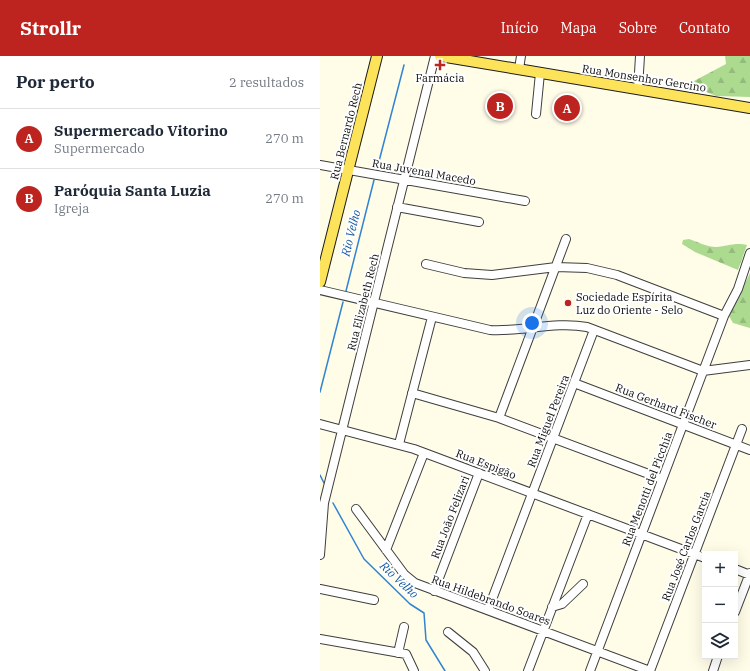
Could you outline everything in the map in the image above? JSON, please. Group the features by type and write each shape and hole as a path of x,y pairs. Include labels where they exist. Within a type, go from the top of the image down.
{"main road":[{"name":"Rua Bernardo Rech","path":"320,282 377,56"},
{"name":"Rua Monsenhor Gercino","path":"440,56 463,58 540,73 750,108"}],"street":[{"name":"Rua Elizabeth Rech","path":"320,555 321,524 324,503 434,56"},
{"path":"519,69 520,56"},
{"path":"638,89 640,56"},
{"path":"536,114 540,73"},
{"name":"Rua Juvenal Macedo","path":"320,165 525,201"},
{"path":"397,207 478,222"},
{"path":"499,418 566,239"},
{"name":"Rua Menotti del Picchia","path":"590,671 724,316 738,289 750,253"},
{"path":"426,264 464,273 484,275 504,274 556,267 581,267 608,272 724,316"},
{"path":"320,290 490,330 575,326 594,330 703,371 750,365"},
{"path":"399,444 432,317"},
{"name":"Rua Miguel Pereira","path":"488,610 594,330"},
{"name":"Rua Gerhard Fischer","path":"574,383 750,450"},
{"path":"412,393 499,418 662,479"},
{"name":"Rua Espigão","path":"320,424 399,444 702,557"},
{"name":"Rua José Carlos Garcia","path":"650,671 742,429"},
{"path":"386,550 424,453"},
{"name":"Rua João Felizari","path":"434,591 478,473"},
{"name":"Rua Hildebrando Soares","path":"356,509 404,574 416,583 650,671"},
{"path":"528,671 588,514"},
{"path":"738,570 750,574 738,604"},
{"path":"552,607 562,604 583,584"},
{"path":"320,589 374,600"},
{"path":"404,626 402,654 414,671"},
{"path":"448,632 473,652 485,671"},
{"path":"320,639 402,654"},
{"path":"713,671 717,659"}],"green space":[{"path":"725,56 750,56 750,97 716,96 697,88 694,81 726,64"},
{"path":"689,239 713,247 735,244 747,245 738,270 695,252 682,244 683,240"},
{"path":"750,273 750,328 733,323 729,316"}],"waterway":[{"name":"Rio Velho","path":"377,169 404,65"},
{"name":"Rio Velho","path":"346,291 374,180"},
{"name":"Rio Velho","path":"320,392 343,302"},
{"name":"Rio Velho","path":"320,475 324,483"},
{"name":"Rio Velho","path":"333,503 364,559 410,604 424,613 426,640 445,671"}],"place":[{"name":"Farmácia","path":"440,65"},
{"name":"Paróquia Santa Luzia","path":"500,106"},
{"name":"Supermercado Vitorino","path":"567,108"},
{"name":"Sociedade Espírita Luz do Oriente - Selo","path":"568,303"}]}
